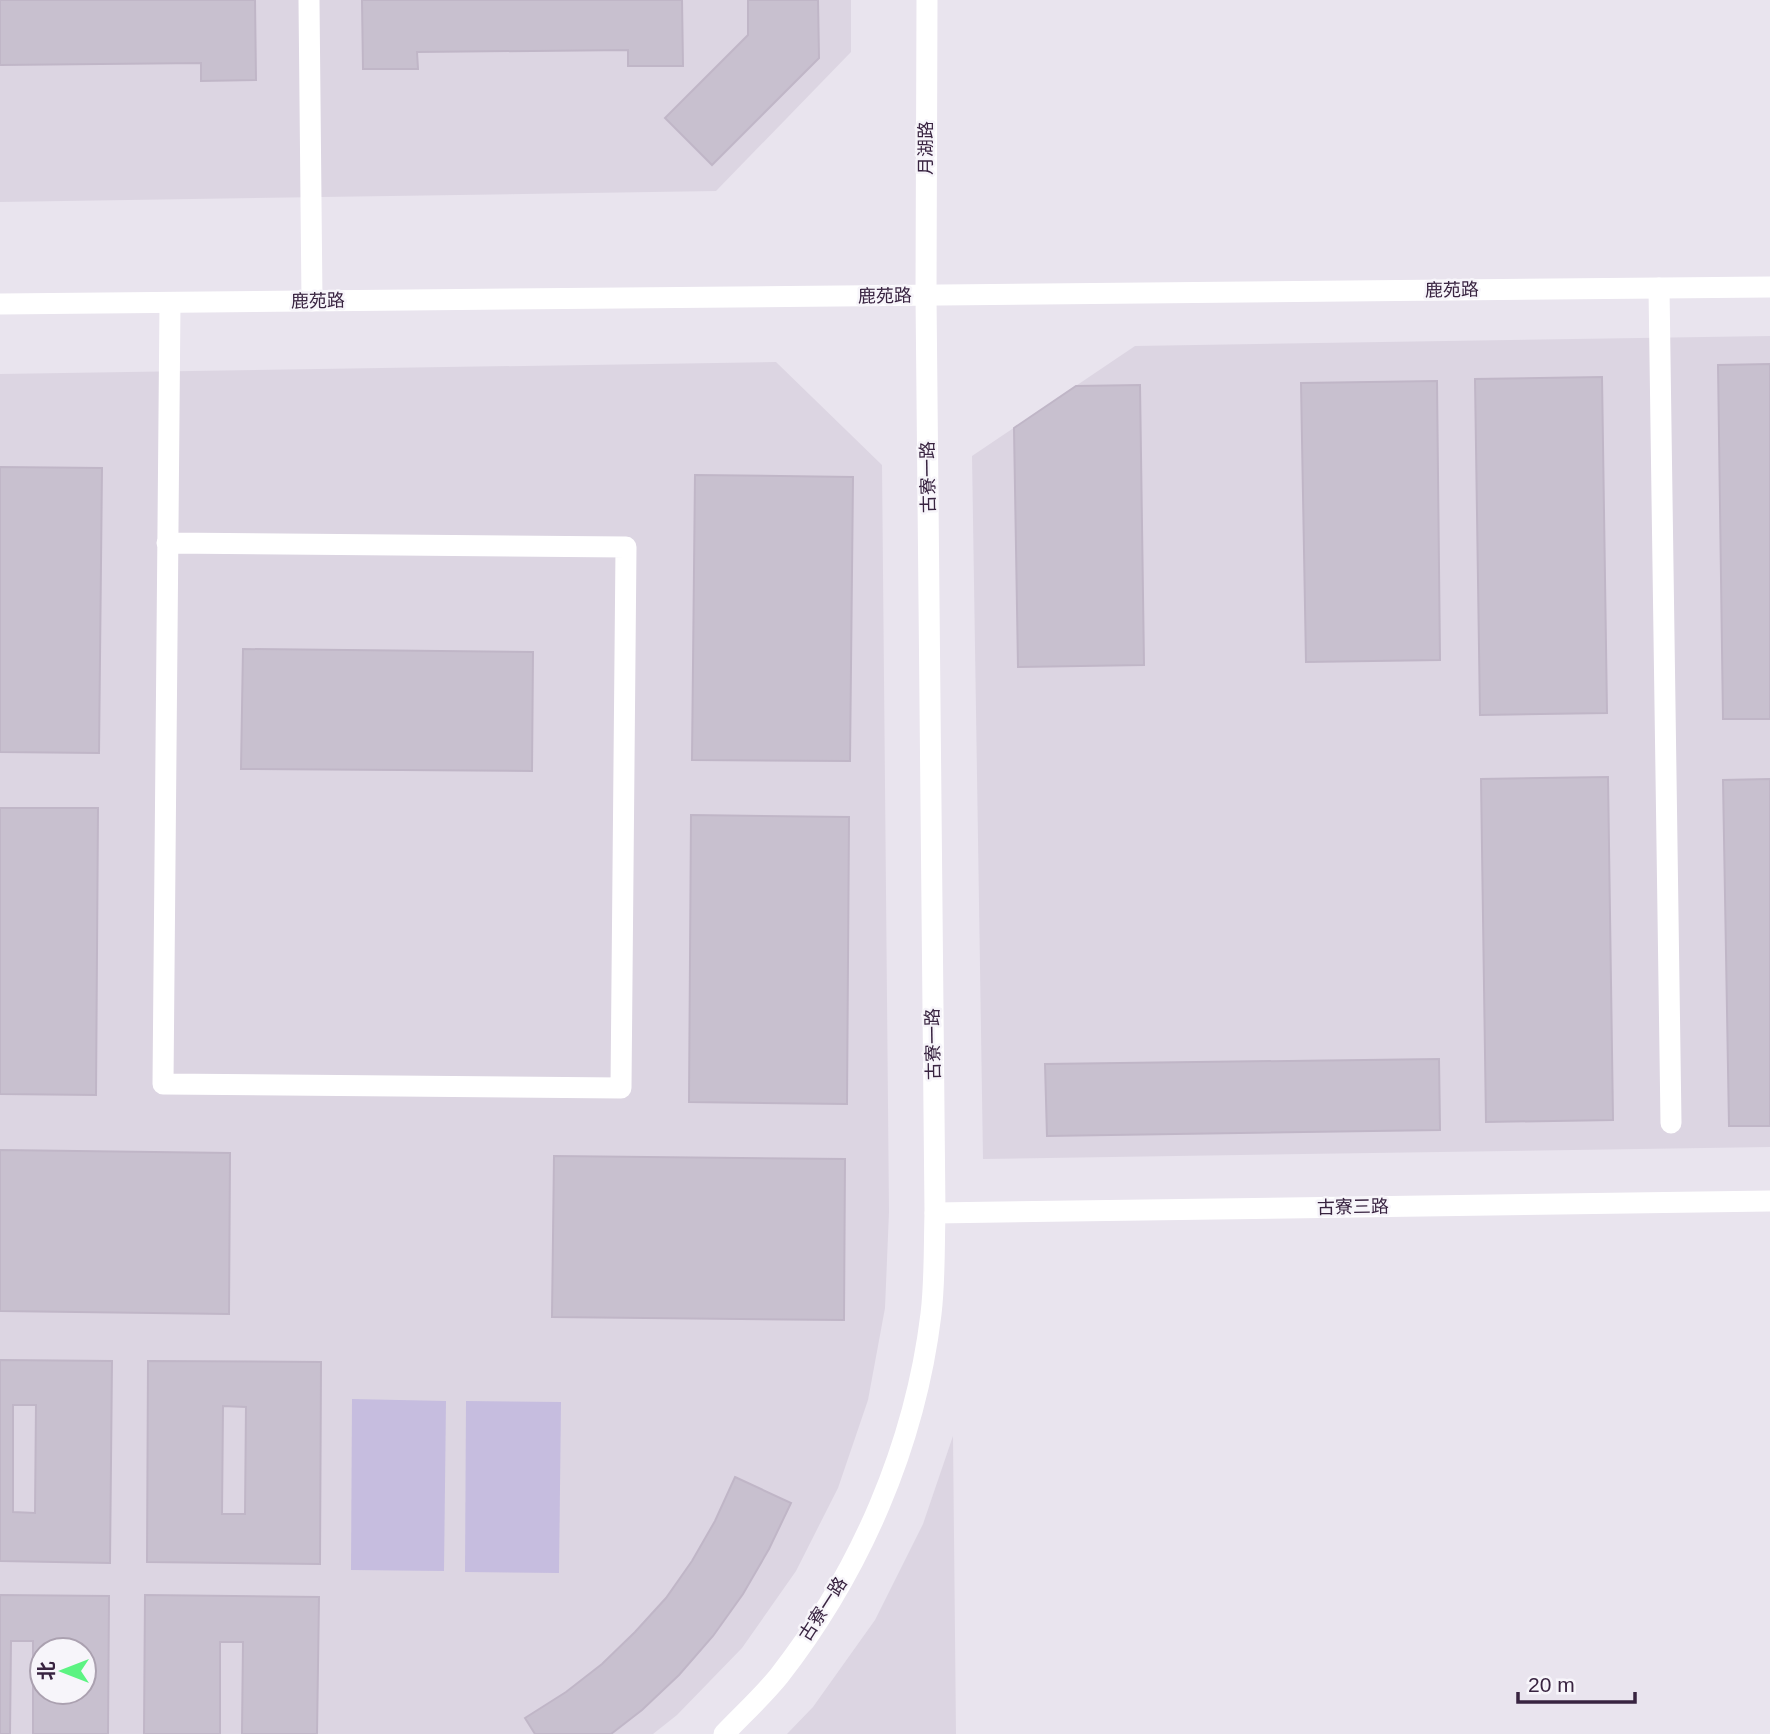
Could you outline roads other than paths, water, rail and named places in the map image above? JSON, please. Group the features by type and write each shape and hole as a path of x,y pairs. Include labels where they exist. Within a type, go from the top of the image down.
{"street":[{"path":"309,0 312,301"},
{"name":"月湖路","path":"926,295 927,0"},
{"name":"鹿苑路","path":"0,304 1770,287"},
{"path":"1659,288 1671,1123"},
{"name":"古寮一路","path":"724,1734 778,1677 835,1595 881,1506 912,1411 931,1313 935,1213 926,295"},
{"path":"167,543 626,547 621,1088 163,1084 167,543 170,303"},
{"name":"古寮三路","path":"935,1213 1770,1201"}]}
